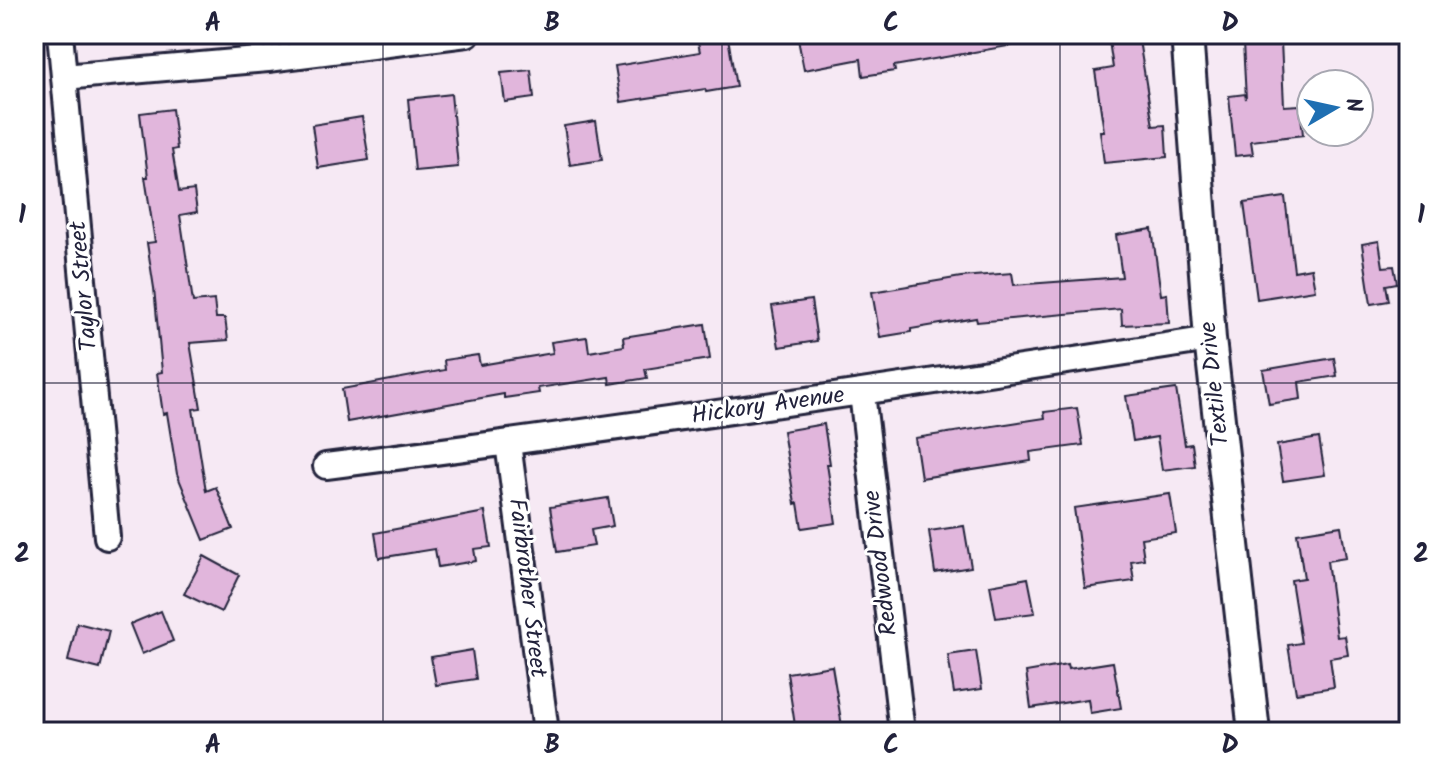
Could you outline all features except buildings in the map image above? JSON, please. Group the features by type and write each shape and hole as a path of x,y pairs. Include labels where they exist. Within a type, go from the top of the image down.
{"street":[{"name":"Taylor Street","path":"60,34 107,537"},
{"path":"64,77 268,59 467,34"},
{"name":"Textile Drive","path":"1187,34 1210,339 1254,732"},
{"name":"Hickory Avenue","path":"326,466 862,393 1210,339"},
{"name":"Redwood Drive","path":"862,393 902,732"},
{"name":"Fairbrother Street","path":"508,443 546,732"}]}
